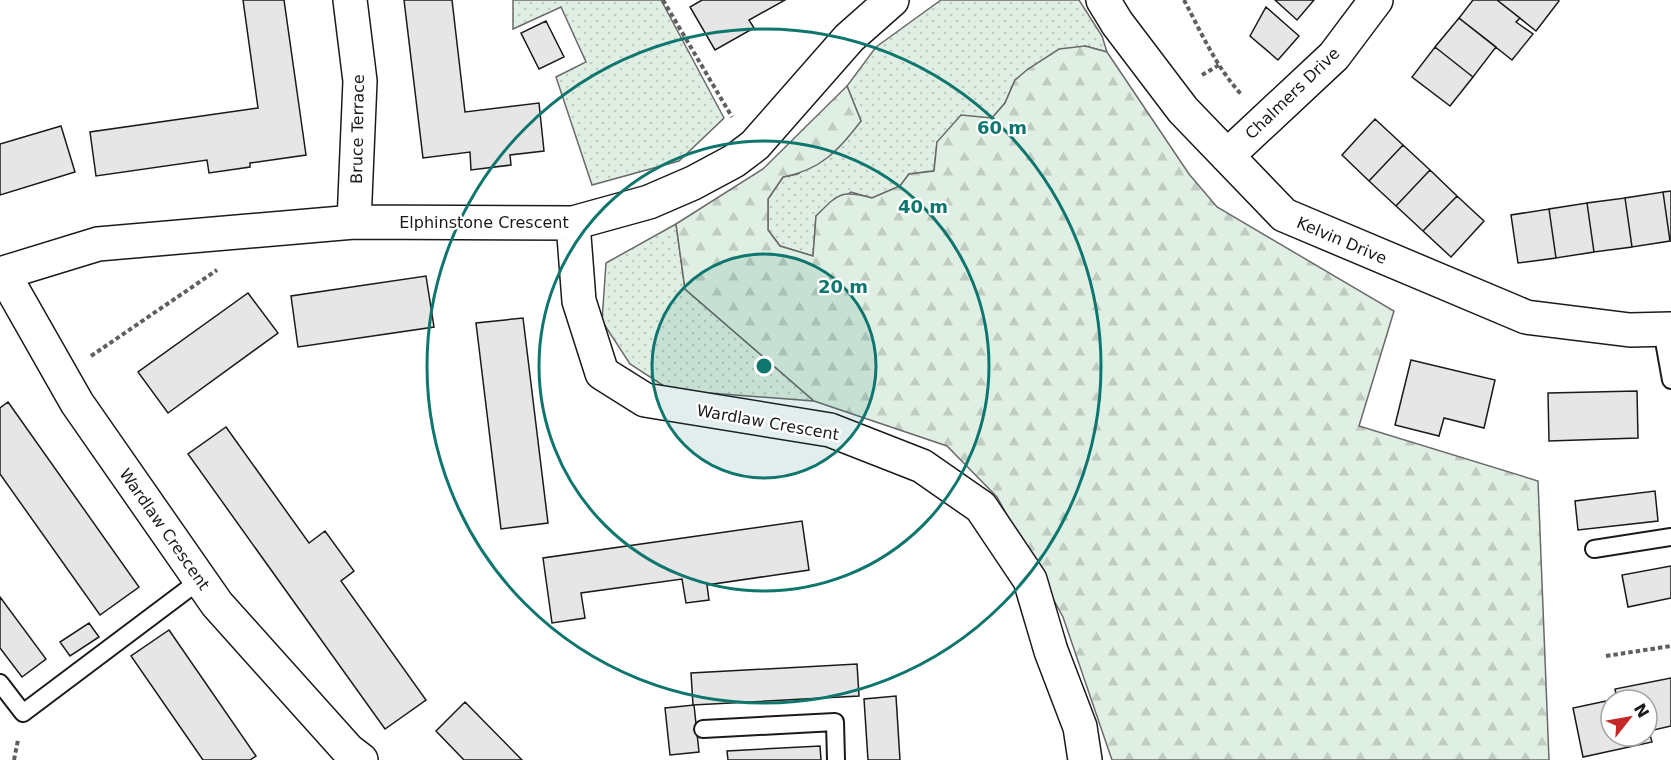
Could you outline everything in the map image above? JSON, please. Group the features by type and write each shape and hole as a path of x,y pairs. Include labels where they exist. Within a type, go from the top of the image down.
{"street":[{"name":"Bruce Terrace","path":"350,0 360,81 354,222"},
{"name":"Elphinstone Crescent","path":"2,273 98,244 354,222 573,223 660,197 693,183 734,161 750,148 849,38 892,0"},
{"name":"Kelvin Drive","path":"1103,0 1117,23 1183,110 1284,215 1526,317 1630,330 1666,329"},
{"name":"Chalmers Drive","path":"1227,156 1334,56 1376,0"},
{"name":"Wardlaw Crescent","path":"573,223 579,301 602,373 645,400 830,430 922,466 981,507 1030,580 1052,651 1080,727 1085,760"},
{"name":"Wardlaw Crescent","path":"2,273 77,403 216,604 348,750 361,760"}],"lane":[{"path":"1666,329 1671,381"},
{"path":"1594,549 1671,537"},
{"path":"0,682 23,713 200,580"},
{"path":"703,729 835,722 836,760"}],"path":[{"path":"663,0 750,148"},
{"path":"1184,0 1211,53 1232,84 1266,120"},
{"path":"62,376 218,269"},
{"path":"1606,656 1671,646"}],"green space":[{"path":"513,0 661,0 724,118 679,161 592,185 556,77 586,62 561,7 513,29"},
{"path":"941,0 1079,0 1102,36 1107,52 1085,46 1015,80 1005,103 992,118 937,142 934,171 909,174 900,186 872,198 851,192 816,216 813,256 780,246 768,230 768,199 783,177 798,174 861,121 847,86 876,47"},
{"path":"1085,46 1107,52 1189,174 1217,207 1394,311 1359,426 1538,481 1549,760 1112,760 1063,617 997,497 947,446 814,401 685,289 676,224 763,169 847,86 861,121 837,150 819,164 783,177 768,199 768,230 780,246 813,256 816,216 835,198 853,194 872,198 900,186 909,174 934,171 937,142 961,115 992,118 1005,103 1015,80 1028,69 1059,49"},
{"path":"676,224 685,289 814,401 670,390 630,364 602,321 606,263"}],"building":[{"path":"243,0 284,0 306,155 250,163 250,167 209,173 207,160 96,176 90,132 258,108"},
{"path":"404,0 452,0 465,112 539,103 544,151 510,155 511,165 471,170 470,152 423,158"},
{"path":"702,0 785,0 749,20 754,28 715,50 690,7"},
{"path":"1275,0 1314,0 1297,20"},
{"path":"1473,0 1497,0 1520,18 1516,22 1533,34 1512,60 1459,18"},
{"path":"1497,0 1558,0 1559,1 1536,31"},
{"path":"1266,7 1299,36 1278,60 1250,36"},
{"path":"1459,18 1496,47 1473,77 1435,47"},
{"path":"546,21 564,57 539,69 521,33"},
{"path":"1435,47 1473,77 1450,106 1412,77"},
{"path":"1375,119 1403,145 1369,181 1342,155"},
{"path":"61,126 75,172 0,195 0,144"},
{"path":"1403,145 1430,170 1396,206 1369,181"},
{"path":"1430,170 1457,196 1423,231 1396,206"},
{"path":"1671,191 1671,241 1670,241 1663,192"},
{"path":"1663,192 1670,241 1632,247 1625,198"},
{"path":"1457,196 1484,221 1451,257 1423,231"},
{"path":"1625,198 1632,247 1594,252 1587,203"},
{"path":"1587,203 1594,252 1556,258 1549,209"},
{"path":"1549,209 1556,258 1518,263 1511,215"},
{"path":"426,276 434,327 298,347 291,296"},
{"path":"248,293 278,333 168,413 138,372"},
{"path":"523,318 548,523 501,529 476,323"},
{"path":"1411,360 1495,380 1484,428 1444,418 1439,436 1395,425"},
{"path":"1637,391 1638,438 1549,441 1548,393"},
{"path":"8,402 139,587 100,615 0,474 0,408"},
{"path":"226,427 309,543 325,531 354,571 341,581 426,700 385,729 188,454"},
{"path":"1655,491 1658,521 1578,530 1575,501"},
{"path":"802,521 809,570 707,585 709,600 686,603 682,579 581,593 585,618 552,623 543,558"},
{"path":"1671,566 1671,598 1628,607 1622,575"},
{"path":"0,597 46,659 22,677 0,648"},
{"path":"89,623 99,637 70,656 60,642"},
{"path":"169,630 256,756 250,760 203,760 131,656"},
{"path":"857,664 859,696 693,705 691,673"},
{"path":"1671,678 1671,726 1659,729 1659,688 1620,688"},
{"path":"896,696 900,760 868,760 864,699"},
{"path":"465,702 522,760 464,760 436,731"},
{"path":"1599,703 1599,748 1624,748 1583,757 1573,708"},
{"path":"694,705 699,752 670,755 665,708"},
{"path":"820,746 821,760 728,760 727,751"}]}
